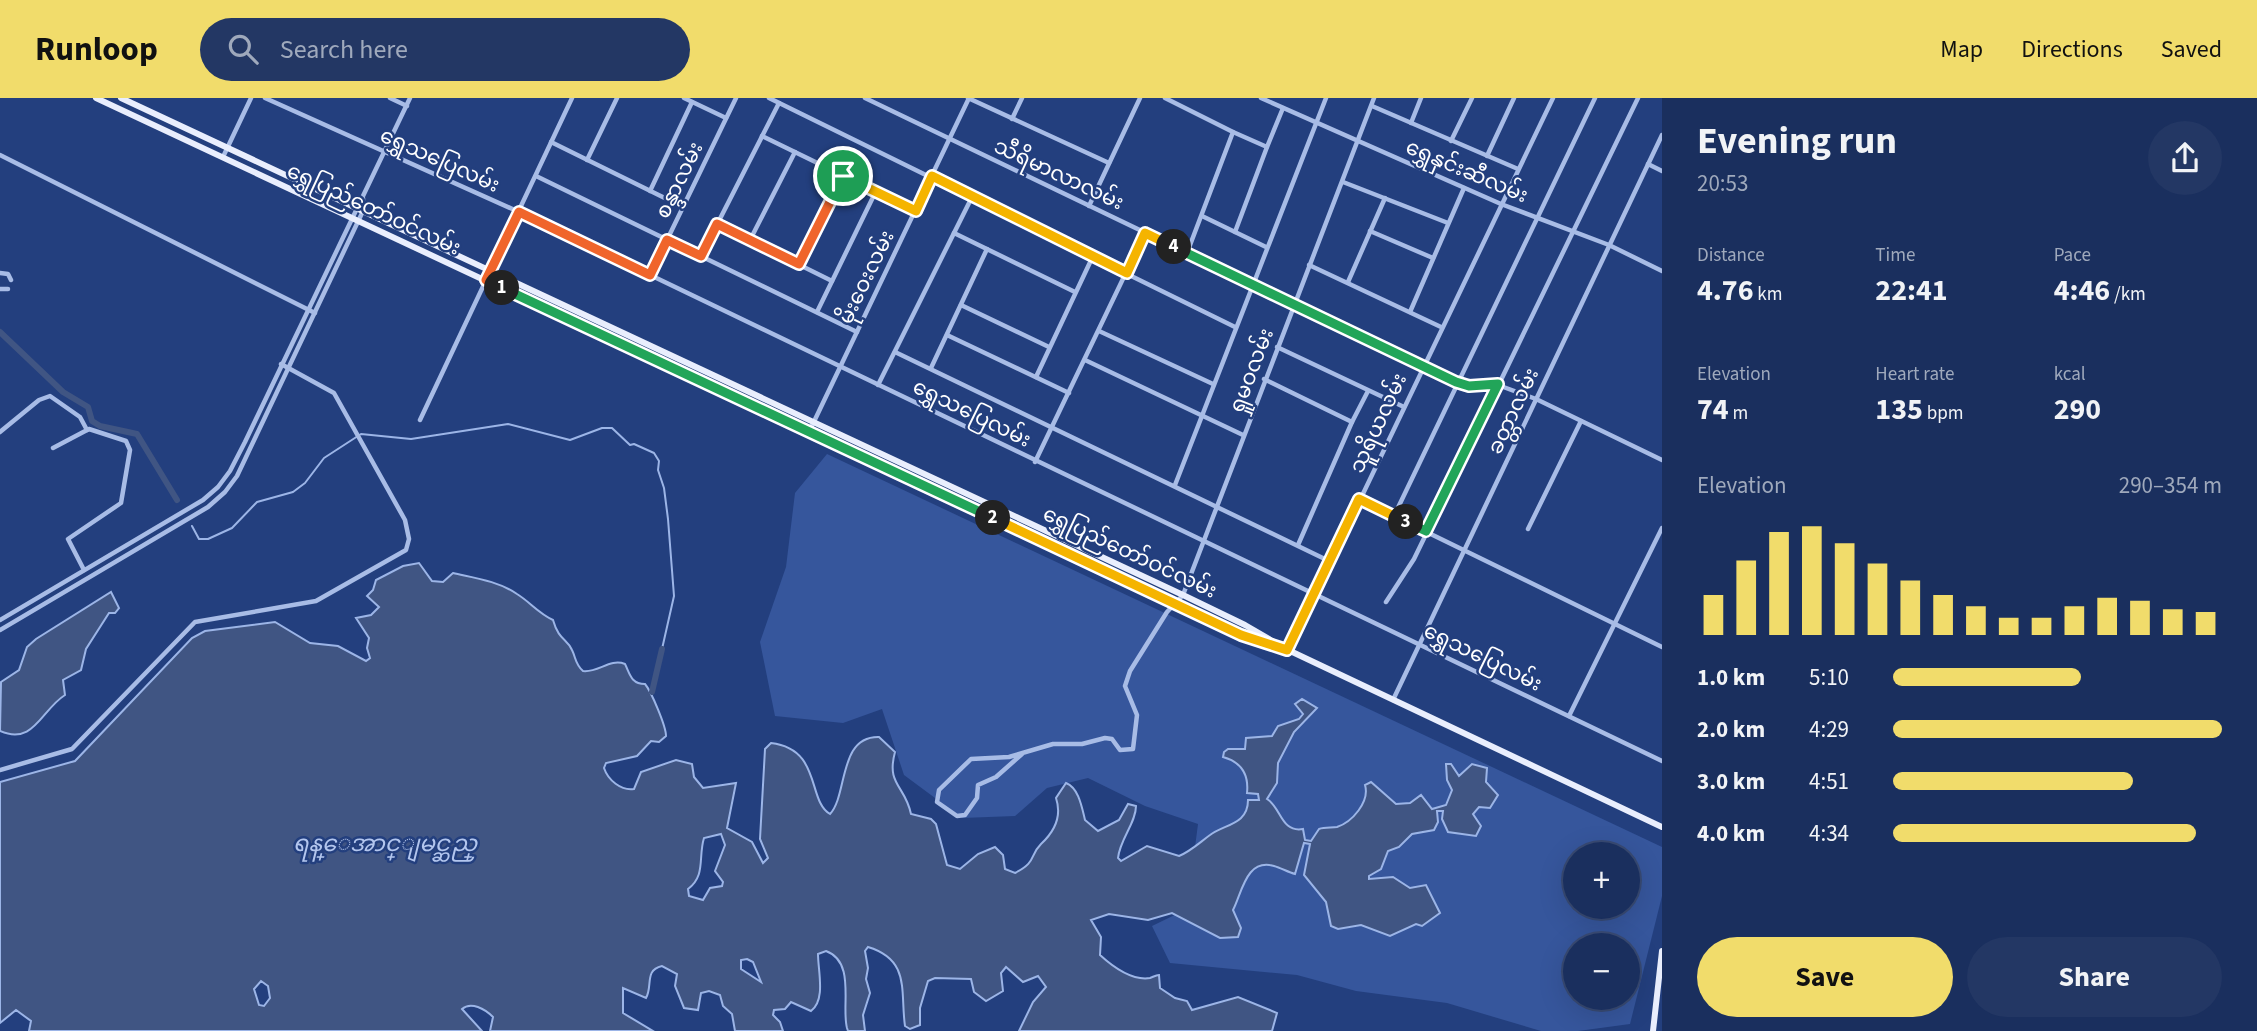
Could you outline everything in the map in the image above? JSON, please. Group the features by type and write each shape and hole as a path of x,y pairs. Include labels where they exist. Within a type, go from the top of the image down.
{"main road":[{"name":"ရွှေပြည်တော်ဝင်လမ်း","path":"96,98 1241,635 1287,649"},
{"name":"ရွှေပြည်တော်ဝင်လမ်း","path":"121,98 1183,595 1287,649 1662,827"},
{"path":"1653,1031 1662,951"}],"street":[{"path":"223,157 251,98"},
{"name":"ရွှေသပြေလမ်း","path":"265,98 519,212 1034,462 1662,761"},
{"path":"390,98 407,106"},
{"path":"0,620 203,500 218,487 230,471 355,207 363,196 410,98"},
{"path":"420,420 572,98"},
{"path":"587,160 617,98"},
{"path":"684,98 726,118"},
{"name":"စန္ဒာလမ်း","path":"650,275 736,98"},
{"path":"769,98 1235,327"},
{"name":"သီရိမာလာလမ်း","path":"865,98 1456,382 1469,386 1498,384 1536,399 1662,460"},
{"path":"969,98 1109,163"},
{"name":"မိုးဝေးလမ်း","path":"809,432 969,98"},
{"path":"1012,118 1022,98"},
{"path":"1089,206 1140,98"},
{"path":"1165,98 1267,147"},
{"name":"ရွှေနှင်းဆီလမ်း","path":"1261,98 1501,204 1609,245 1662,271"},
{"path":"1175,485 1251,284 1326,98"},
{"name":"ရှုမဝလမ်း","path":"1022,754 1053,744 1082,744 1105,738 1112,739 1120,750 1133,749 1137,715 1125,686 1135,662 1167,612 1183,595 1374,98"},
{"path":"1411,123 1421,98"},
{"path":"1451,141 1472,98"},
{"path":"1487,156 1514,98"},
{"name":"သူရိယလမ်း","path":"1287,649 1553,98"},
{"path":"1394,516 1456,382 1595,98"},
{"path":"1386,602 1414,559 1638,98"},
{"path":"650,191 692,102"},
{"path":"701,256 779,103"},
{"path":"1371,106 1518,169"},
{"path":"1235,232 1283,108"},
{"path":"1187,253 1233,132"},
{"name":"ခတ္တာလမ်း","path":"1393,700 1662,135"},
{"path":"762,136 916,211"},
{"path":"551,142 683,207"},
{"path":"750,240 795,152"},
{"path":"0,155 315,313"},
{"path":"1648,164 1662,171"},
{"path":"536,176 857,332"},
{"path":"799,264 843,176"},
{"path":"1343,182 1448,223"},
{"path":"1410,312 1464,188"},
{"path":"817,312 876,191"},
{"path":"0,630 208,507 225,492 237,476 363,211 363,196"},
{"path":"878,385 972,197"},
{"path":"1348,282 1385,198"},
{"path":"1202,216 1266,247"},
{"path":"717,224 832,281"},
{"path":"1370,231 1433,258"},
{"path":"954,233 1075,292"},
{"path":"1034,462 1145,233"},
{"path":"931,368 987,249"},
{"path":"1035,377 1093,256"},
{"path":"1309,265 1441,327"},
{"path":"0,273 8,274 11,280"},
{"path":"0,289 8,289"},
{"path":"961,305 1049,347"},
{"path":"1099,331 1213,384"},
{"path":"947,335 1069,393"},
{"path":"1277,347 1404,407"},
{"path":"895,352 1052,425 1329,561"},
{"path":"1085,360 1243,435"},
{"path":"0,770 72,749 195,622 316,601 407,550 409,539 405,520 334,393 281,365"},
{"path":"1264,379 1352,422"},
{"path":"1298,545 1368,391"},
{"path":"0,432 39,400 50,396 80,417 88,430"},
{"path":"1528,529 1581,421"},
{"path":"53,449 88,430 126,440 130,450 121,503 68,539 84,570"},
{"path":"955,501 960,491"},
{"path":"1359,499 1662,647"},
{"path":"1569,716 1662,528"},
{"path":"1054,547 1058,537"},
{"path":"1022,754 996,777 978,785 977,799 965,815 957,816 937,803 937,793 966,762 1022,754"}],"shaded area":[{"path":"827,454 1662,847 1662,896 1640,984 1640,933 1563,933 1563,1010 1634,1010 1630,1024 1578,1031 1541,1031 1447,1003 1356,991 1297,975 1170,963 1152,926 1187,909 1198,824 1145,806 1088,778 1047,788 1015,816 962,818 904,775 882,709 843,723 775,716 760,642 786,567 795,493"}],"water":[{"name":"ရန္ေအာင္ျမင္ဆည္","path":"419,563 432,581 443,582 453,573 486,580 522,597 553,620 583,671 614,663 625,664 634,680 648,688 666,736 659,742 651,741 637,756 606,763 604,768 609,777 620,786 634,789 641,772 676,760 692,764 694,777 703,788 736,783 727,828 752,842 763,863 768,858 760,839 765,749 771,743 787,747 798,755 806,765 818,798 830,814 836,805 850,756 866,739 879,737 895,752 893,772 911,814 931,819 936,824 947,865 960,869 978,854 995,847 1003,855 1005,869 1015,873 1030,862 1037,848 1053,829 1058,811 1056,798 1066,783 1077,794 1085,820 1098,831 1119,820 1128,804 1136,806 1119,851 1118,858 1121,861 1147,846 1179,856 1187,852 1216,831 1240,819 1247,808 1248,800 1259,800 1258,794 1247,793 1245,775 1235,762 1223,757 1224,752 1228,749 1245,749 1246,738 1272,736 1278,726 1299,719 1303,714 1295,704 1302,699 1317,708 1294,732 1278,763 1277,783 1267,799 1290,827 1303,829 1305,840 1311,841 1319,829 1337,827 1348,821 1365,798 1365,785 1371,782 1396,804 1410,803 1421,795 1432,809 1446,805 1452,790 1447,780 1446,764 1451,764 1459,776 1472,764 1487,768 1486,782 1498,795 1490,808 1479,807 1473,814 1481,826 1476,836 1448,832 1442,819 1443,811 1437,811 1438,822 1434,830 1412,834 1399,847 1388,851 1381,869 1369,876 1369,879 1393,877 1410,888 1426,885 1440,913 1422,926 1416,924 1390,936 1361,925 1338,929 1331,926 1326,902 1304,875 1310,844 1304,843 1295,874 1265,865 1257,867 1246,879 1233,910 1241,928 1238,937 1220,938 1172,913 1148,920 1109,914 1091,920 1101,937 1100,955 1116,968 1136,977 1150,978 1159,975 1160,988 1175,998 1187,1001 1192,1010 1238,997 1277,1013 1272,1031 1019,1031 1033,1002 1046,987 1038,976 1023,982 1006,967 1001,973 1003,991 986,1001 974,992 971,979 935,978 928,981 920,1008 920,1025 910,1029 905,1026 901,979 897,969 882,953 868,947 865,951 868,968 866,979 870,993 863,1015 865,1031 848,1031 844,974 835,957 826,951 818,954 820,993 816,1006 811,1011 791,1002 785,1009 774,1010 773,1015 780,1022 783,1031 735,1031 732,1014 723,1006 720,995 709,991 701,993 698,1010 684,1008 675,986 677,974 662,966 656,968 651,975 646,998 623,988 623,1013 653,1031 490,1031 493,1017 474,1006 462,1009 482,1031 29,1031 31,1021 16,1010 0,1023 0,782 75,761 192,638 205,631 275,622 310,643 338,646 366,661 370,658 367,648 369,638 356,618 371,615 379,607 367,596 373,590 376,580 403,566","holes":["721,834 725,845 715,871 723,882 722,886 710,888 703,900 689,896 688,889 694,884 699,872 704,838","741,960 753,962 761,982 741,969","261,981 268,986 270,998 264,1006 259,1005 254,989"]},
{"path":"111,592 119,608 115,613 109,613 86,649 81,670 63,680 65,695 29,730 21,734 0,731 1,682 19,670 27,647"}],"waterway":[{"path":"0,332 63,392 88,407 92,421 100,426 137,434 177,500"},
{"path":"192,526 199,539 208,539 232,528 257,502 293,492 305,483 324,458 361,434 411,439 508,424 570,440 602,428 612,428 630,445 634,444 654,453 659,461 658,470 664,488 668,519 674,596 662,649"},
{"path":"652,692 662,649"}],"route":[{"path":"843,176 916,211 932,176 1127,273 1145,233 1456,382 1469,386 1498,384 1426,531 1359,499 1287,650 1241,635 486,280 519,212 650,275 667,240 701,256 717,224 799,264 843,176"}]}
